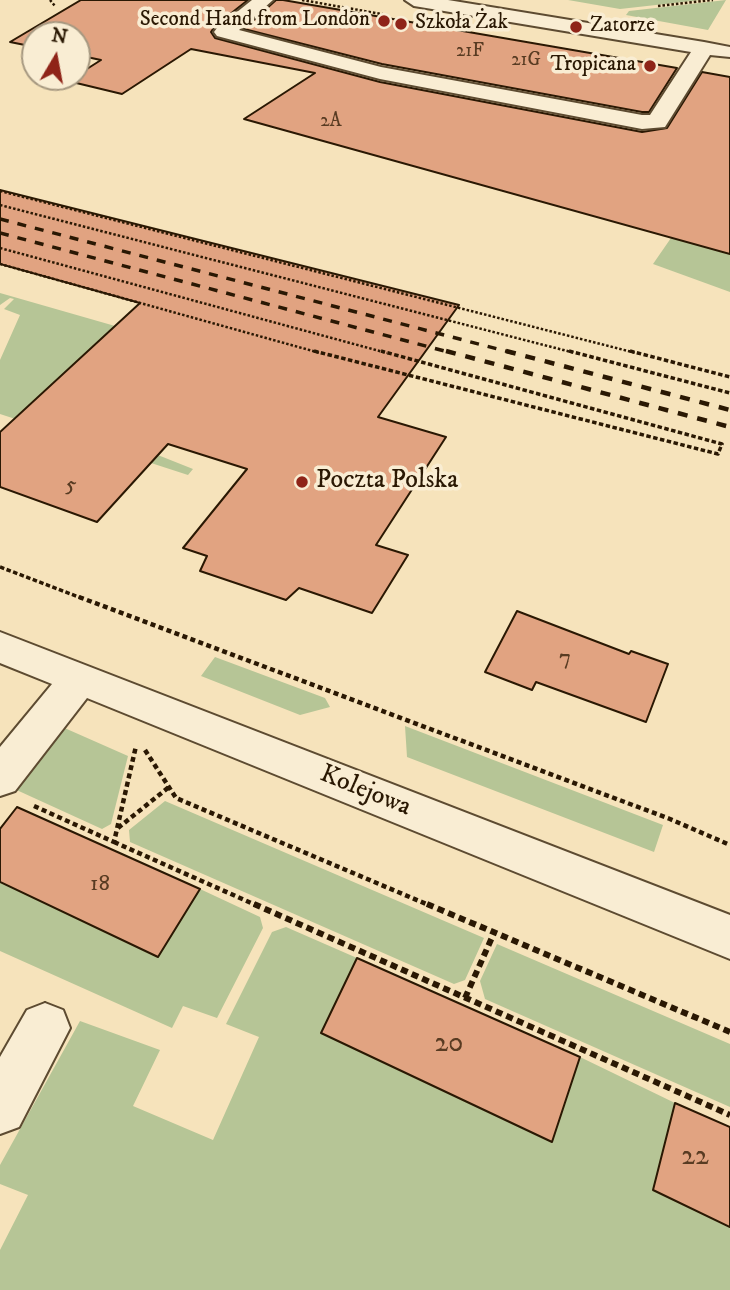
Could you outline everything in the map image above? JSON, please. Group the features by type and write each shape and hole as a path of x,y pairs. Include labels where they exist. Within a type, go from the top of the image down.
{"street":[{"path":"264,0 224,32 380,73 642,122 657,122 718,46"},
{"path":"414,0 718,46"},
{"name":"Kolejowa","path":"0,647 730,937"},
{"path":"15,791 79,679"},
{"path":"0,1108 46,1028"}],"path":[{"path":"50,0 55,6"},
{"path":"0,191 730,377"},
{"path":"0,205 730,393"},
{"path":"0,248 722,444 718,454 634,434 363,365 0,264"},
{"path":"0,567 670,819 730,845"},
{"path":"127,740 143,747 176,798 730,1032"},
{"path":"114,842 136,745"},
{"path":"117,829 169,787"},
{"path":"15,791 114,842 730,1115"},
{"path":"465,998 494,933"}],"green space":[{"path":"568,0 701,0 620,9"},
{"path":"726,0 708,30 626,15 629,11"},
{"path":"671,238 730,254 730,292 653,264"},
{"path":"0,293 122,328 111,340 101,338 33,402 193,469 188,475 0,414 0,360 20,315 4,309 14,299 10,298 0,305"},
{"path":"215,657 325,698 330,707 300,715 201,676"},
{"path":"60,726 128,756 111,824 102,829 10,787"},
{"path":"405,726 663,825 654,852 407,757"},
{"path":"165,801 484,938 465,980 454,984 130,842 129,830"},
{"path":"0,882 200,889 260,917 263,928 217,1018 183,1006 172,1028 0,951"},
{"path":"286,927 357,958 321,1033 551,1142 580,1057 675,1103 653,1190 730,1227 730,1290 0,1290 0,1250 28,1195 0,1184 0,1165 80,1021 160,1050 133,1106 213,1140 259,1037 226,1024 272,932"},
{"path":"497,944 730,1044 730,1107 485,999 480,981"}],"building":[{"path":"81,0 248,0 215,26 211,32 215,38 380,82 642,132 667,128 702,72 730,77 730,254 244,119 315,73 191,49 122,94 91,87 91,66 101,60 91,58 91,21 46,21"},
{"path":"276,0 677,68 649,112 642,112 382,64 244,29"},
{"path":"21,35 21,44 10,42"},
{"path":"0,190 459,305 378,417 446,437 376,545 408,555 372,613 299,588 286,600 200,571 207,556 183,548 247,469 168,444 97,522 0,487 0,432 140,303 0,264"},
{"path":"517,611 629,654 631,651 668,664 646,722 536,682 532,690 485,672"},
{"path":"17,807 200,889 158,957 0,882 0,829"},
{"path":"357,958 580,1057 552,1142 321,1033"},
{"path":"675,1103 730,1127 730,1227 653,1190"}],"railway":[{"path":"0,219 513,353"},
{"path":"0,233 452,353"},
{"path":"446,351 730,427"},
{"path":"506,351 730,410"}],"place":[{"name":"Second Hand from London","path":"384,21"},
{"name":"Szkoła Żak","path":"401,24"},
{"name":"Zatorze","path":"576,27"},
{"name":"Tropicana","path":"650,66"},
{"name":"Poczta Polska","path":"302,482"}]}
